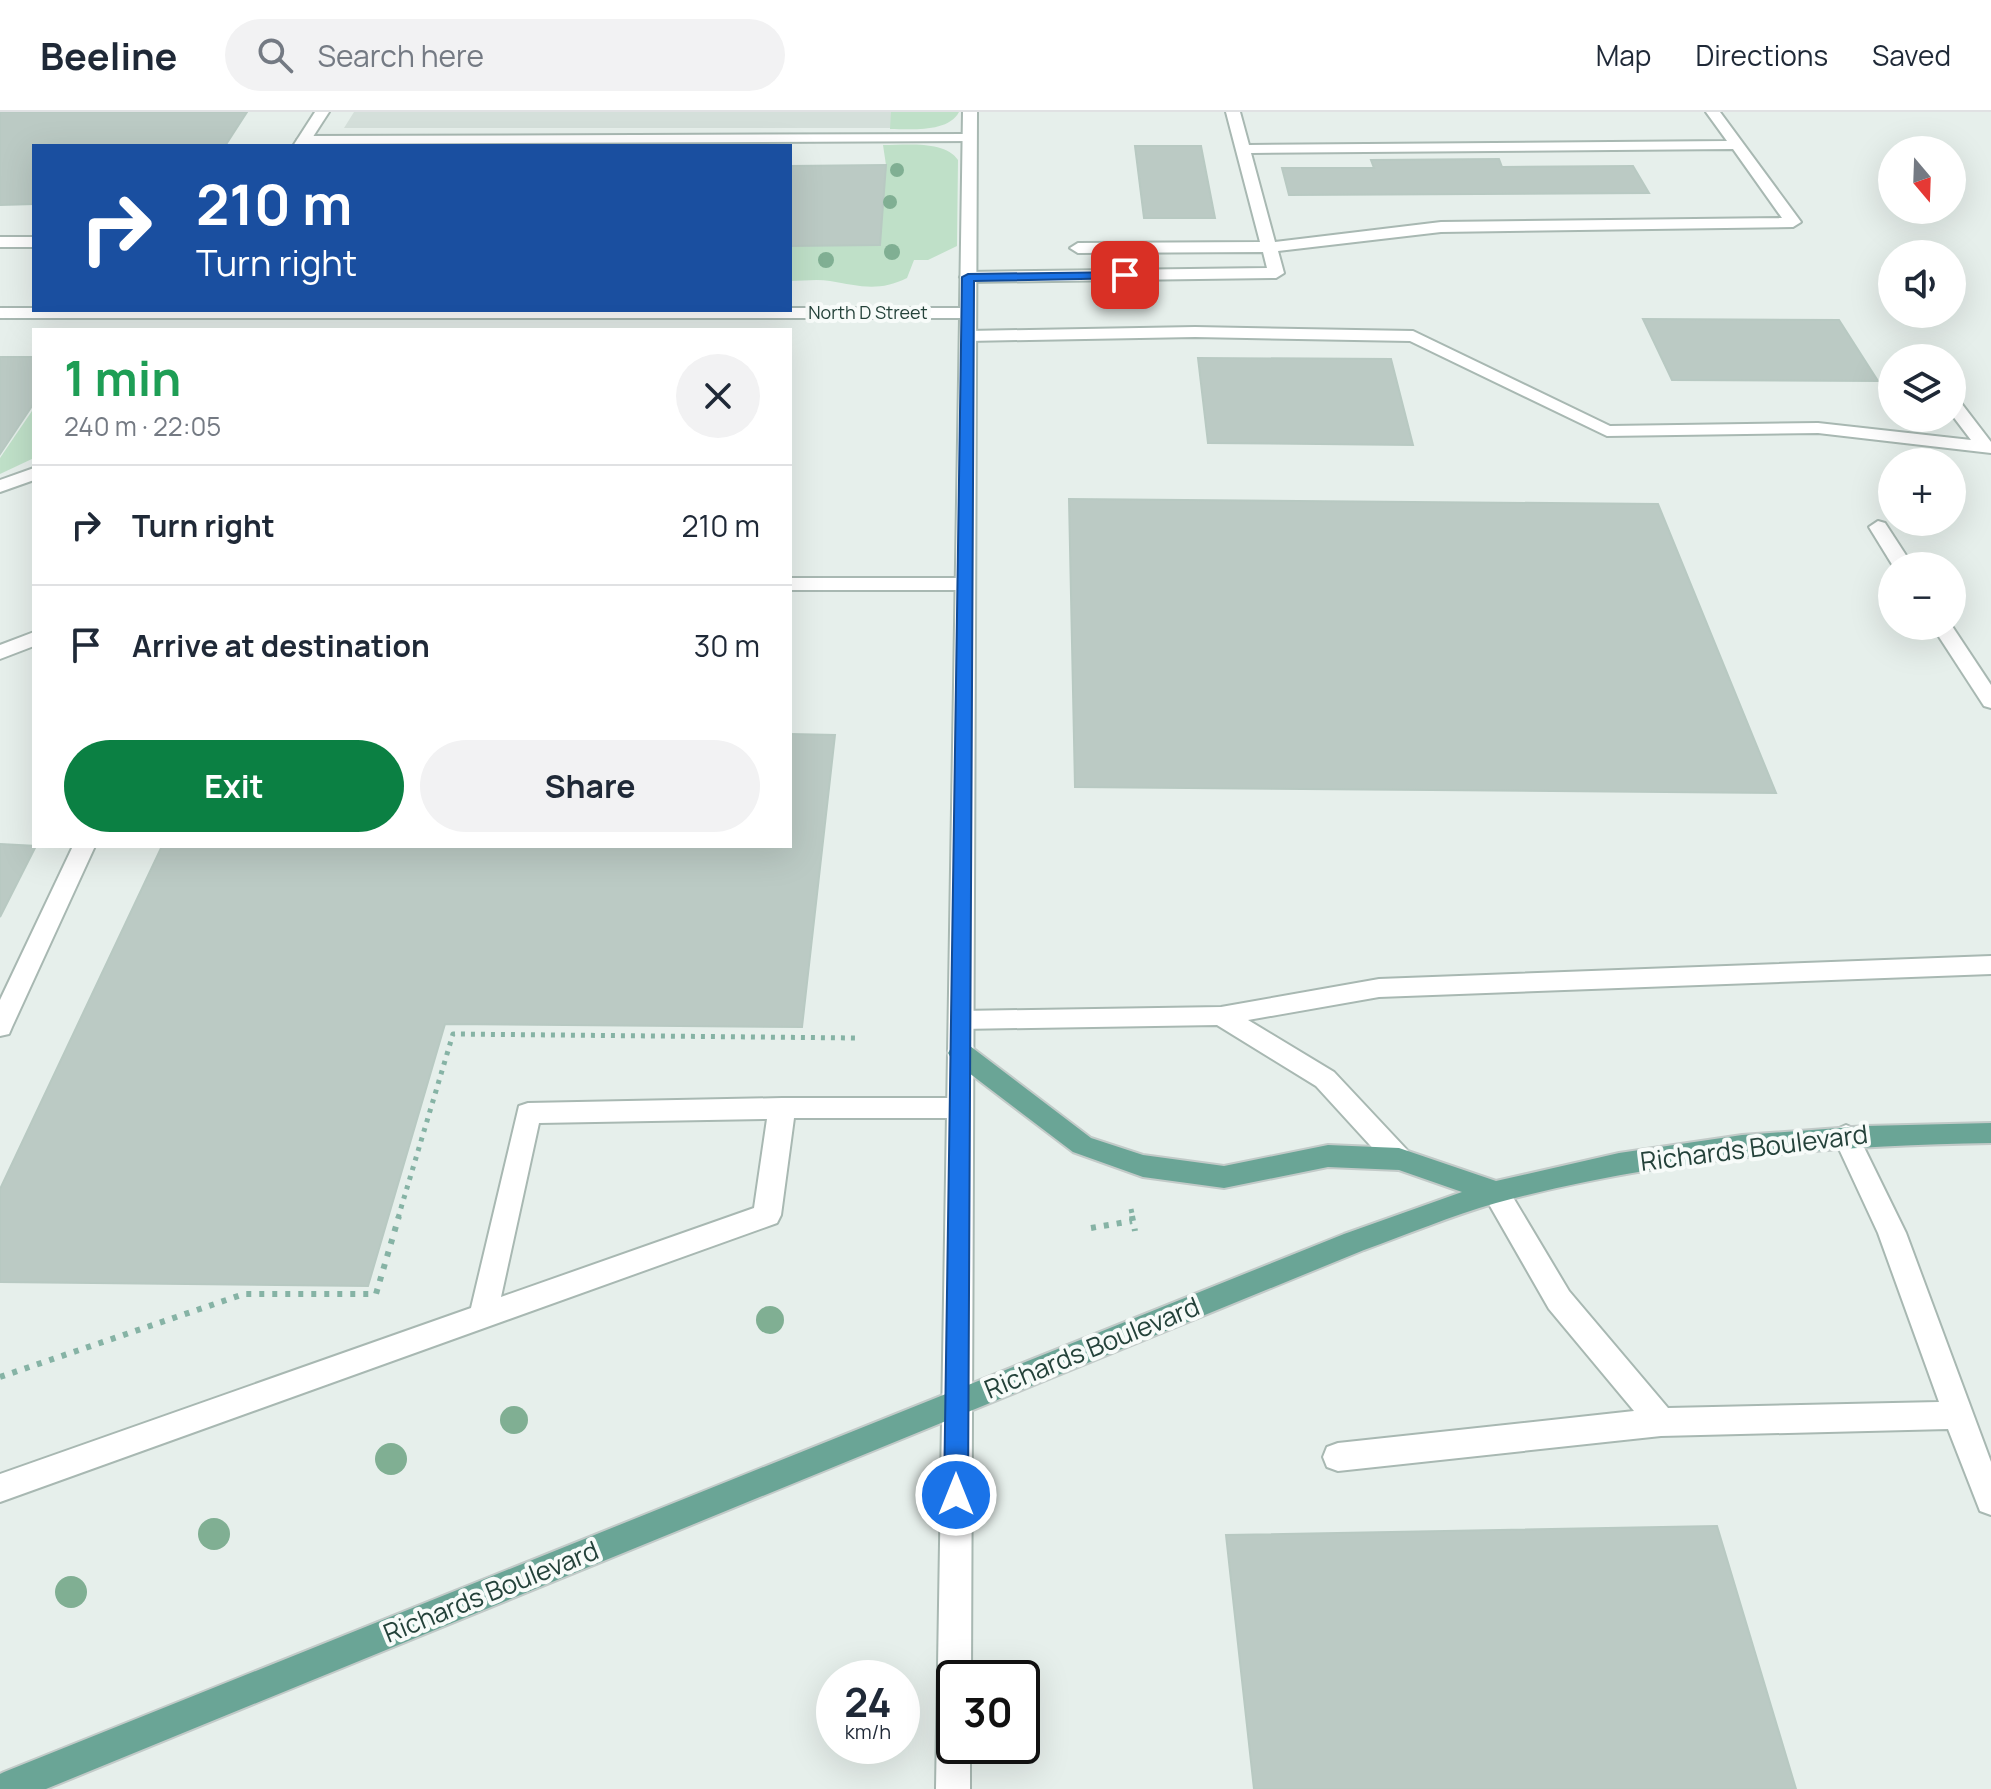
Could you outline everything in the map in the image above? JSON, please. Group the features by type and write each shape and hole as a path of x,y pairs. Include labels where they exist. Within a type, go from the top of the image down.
{"main road":[{"path":"961,1053 1082,1145 1143,1166 1224,1177 1328,1156 1399,1159 1495,1192"},
{"name":"Richards Boulevard","path":"4,1789 1354,1242 1495,1192 1589,1169 1733,1145 1846,1136 1991,1133"}],"street":[{"path":"302,143 322,112"},
{"path":"953,1789 970,112"},
{"path":"968,277 1276,273 1233,112"},
{"path":"1078,248 1269,247 1441,227 1793,222 1713,112"},
{"path":"302,143 969,138"},
{"path":"1242,149 1737,145"},
{"path":"0,242 32,242"},
{"name":"North D Street","path":"0,313 99,312"},
{"name":"North D Street","path":"792,312 968,313"},
{"path":"968,336 1195,332 1413,336 1607,431 1818,428 1988,448"},
{"path":"1966,420 1988,448"},
{"path":"0,487 32,474"},
{"path":"792,584 965,584"},
{"path":"0,653 32,639"},
{"path":"1951,640 1991,701"},
{"path":"0,1027 83,848"},
{"path":"961,1020 1221,1016 1379,988 1991,965"},
{"path":"1221,1016 1325,1079 1399,1159"},
{"path":"0,1488 767,1215 782,1108"},
{"path":"483,1316 528,1113 959,1108"},
{"path":"1846,1136 1892,1233 1991,1501"},
{"path":"1495,1192 1559,1300 1661,1422"},
{"path":"1338,1457 1661,1422 1958,1415"}],"path":[{"path":"0,1377 244,1294 376,1294 453,1034 856,1038"},
{"path":"1130,1205 1135,1231"},
{"path":"1091,1228 1132,1221"}],"shaded area":[{"path":"354,112 906,112 905,128 344,128"}],"green space":[{"path":"891,112 959,112 954,119 938,127 890,129"},
{"path":"883,145 934,146 944,149 958,160 957,246 928,260 914,260 907,278 887,285 869,287 825,280 792,281 792,246 879,245 886,165"},
{"path":"32,411 32,459 0,474 0,458"}],"building":[{"path":"0,112 247,112 226,144 32,144 32,204 0,205"},
{"path":"1135,146 1201,146 1215,218 1144,218"},
{"path":"1499,159 1502,167 1633,166 1649,193 1289,195 1282,168 1374,168 1371,160"},
{"path":"886,165 880,245 792,246 792,166"},
{"path":"1643,319 1839,320 1878,381 1672,380"},
{"path":"0,357 32,357 32,406 0,454"},
{"path":"1198,358 1391,359 1413,445 1208,443"},
{"path":"1069,499 1658,504 1776,793 1075,787"},
{"path":"792,734 835,735 802,1027 445,1024 368,1286 0,1282 0,1189 161,848 792,848"},
{"path":"0,844 32,846 35,848 0,917"},
{"path":"1717,1526 1796,1789 1254,1789 1226,1535"}],"route":[{"path":"956,1495 968,277 1125,275"}]}
